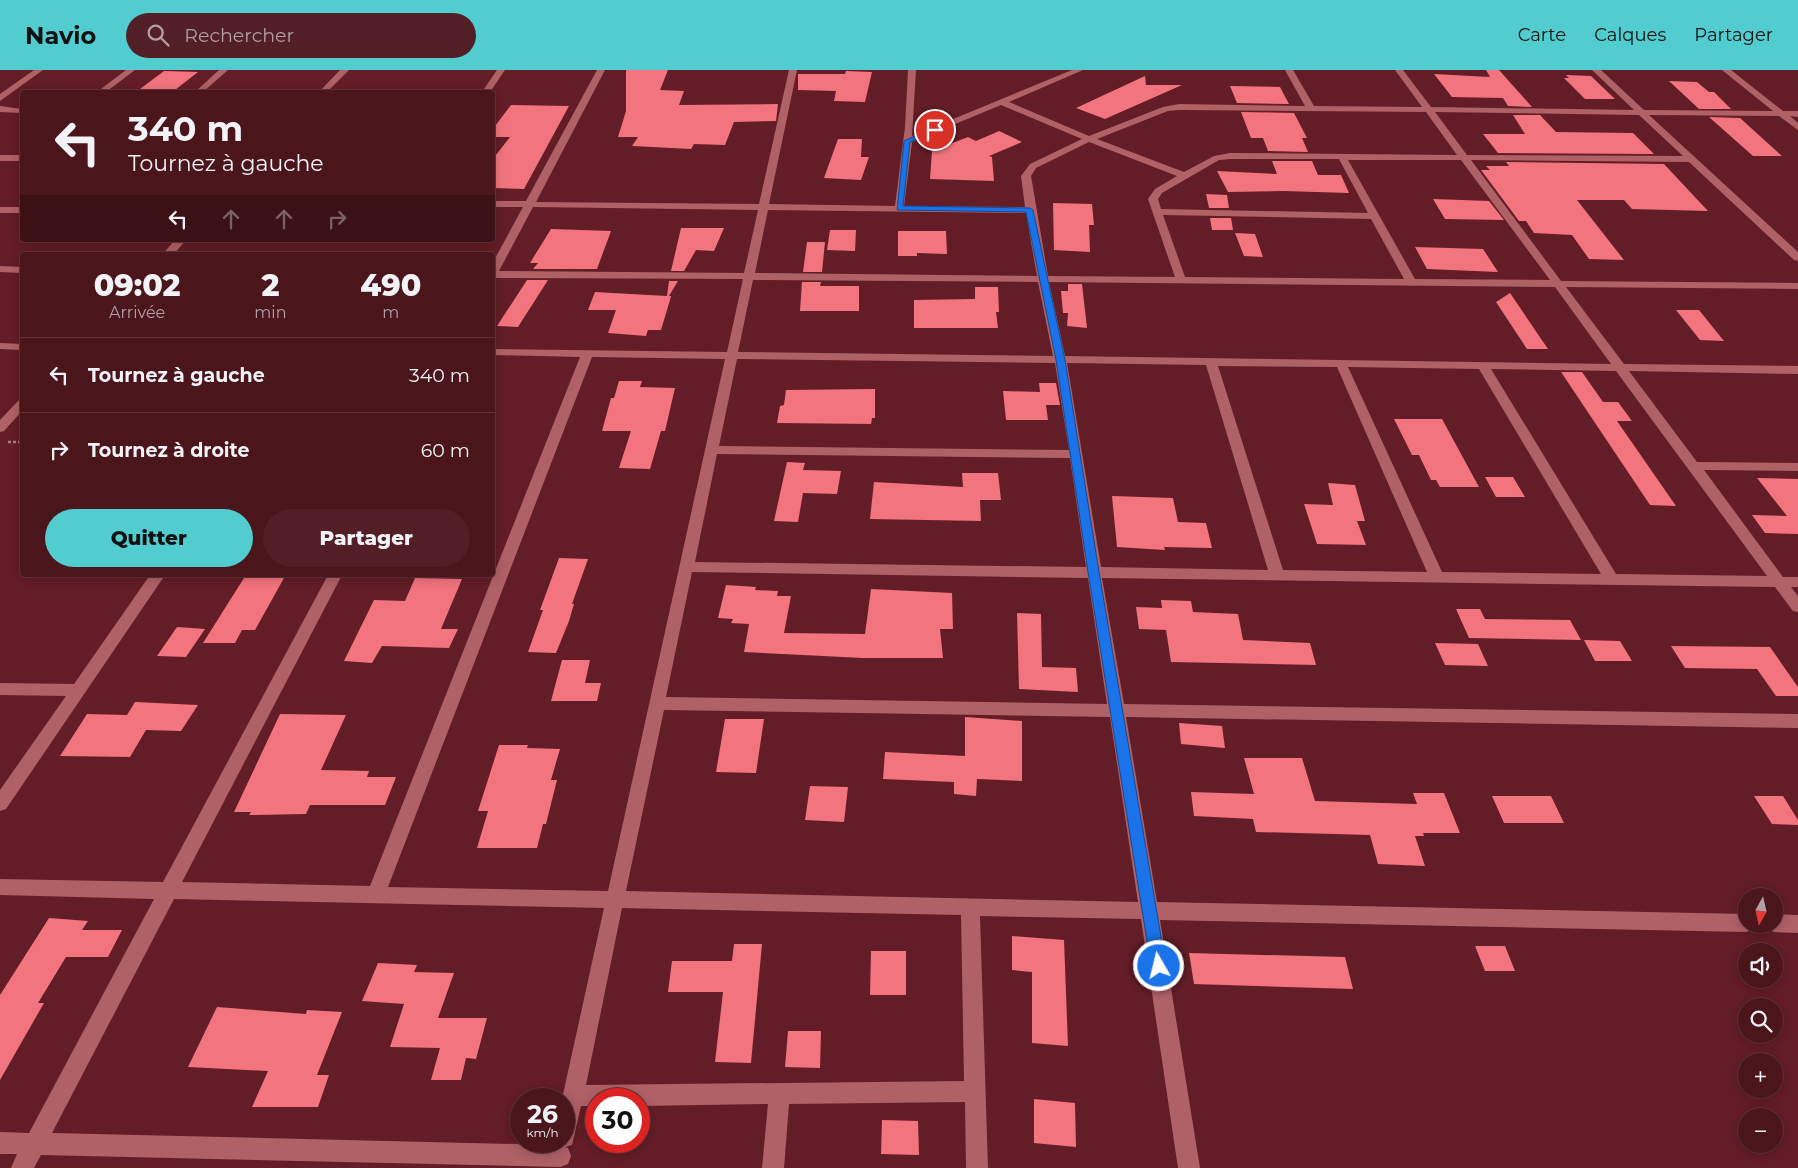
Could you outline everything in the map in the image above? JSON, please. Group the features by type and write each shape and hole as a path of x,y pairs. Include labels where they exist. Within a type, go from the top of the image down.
{"street":[{"path":"0,98 39,70"},
{"path":"104,90 131,70"},
{"path":"201,90 224,70"},
{"path":"325,90 345,70"},
{"path":"487,90 501,70"},
{"path":"495,270 600,70"},
{"path":"575,1088 793,70"},
{"path":"899,209 907,141 912,70"},
{"path":"907,141 1079,70"},
{"path":"1289,70 1312,109"},
{"path":"1399,70 1798,607"},
{"path":"1596,70 1798,258"},
{"path":"1726,70 1798,128"},
{"path":"1001,102 1088,139 1185,176"},
{"path":"1189,1168 1150,910 1116,710 1061,360 1030,210 1026,176 1028,171 1033,166 1088,139 1172,108 1798,114"},
{"path":"0,109 20,111"},
{"path":"1181,280 1157,212 1154,195 1185,176 1223,157 1694,160"},
{"path":"0,158 20,158"},
{"path":"1343,158 1411,282"},
{"path":"495,204 1030,210"},
{"path":"0,210 20,210"},
{"path":"1157,212 1375,216"},
{"path":"169,252 179,242"},
{"path":"0,269 20,270"},
{"path":"495,274 1798,286"},
{"path":"0,346 20,346"},
{"path":"495,352 1798,370"},
{"path":"498,566 587,354"},
{"path":"1211,362 1277,575"},
{"path":"1341,364 1437,577"},
{"path":"1483,366 1611,579"},
{"path":"0,428 20,406"},
{"path":"712,450 1075,454"},
{"path":"1692,466 1798,467"},
{"path":"687,567 1798,582"},
{"path":"0,804 157,577"},
{"path":"22,1168 334,577"},
{"path":"376,894 494,577"},
{"path":"0,690 78,690"},
{"path":"657,703 1798,721"},
{"path":"0,887 1738,923"},
{"path":"970,906 977,1168"},
{"path":"1783,923 1798,924"},
{"path":"575,1096 975,1091"},
{"path":"773,1168 779,1093"},
{"path":"0,1143 510,1150"}],"building":[{"path":"626,70 668,70 660,90 684,91 679,105 778,104 776,121 734,122 725,145 694,144 691,149 632,146 638,137 618,137 626,111"},
{"path":"1486,70 1499,70 1532,107 1508,106 1503,98 1452,97 1434,74 1490,77"},
{"path":"164,71 198,72 175,90 140,89"},
{"path":"846,71 872,72 865,102 834,101 836,91 798,90 798,74 845,74"},
{"path":"1566,75 1591,76 1615,99 1585,99 1564,78 1569,78"},
{"path":"1145,76 1146,85 1182,85 1105,119 1076,108"},
{"path":"1669,81 1697,82 1709,92 1714,92 1731,109 1699,109"},
{"path":"1230,86 1280,87 1289,104 1237,103"},
{"path":"511,105 569,106 524,189 495,188 495,156 510,137 495,137 495,126"},
{"path":"1241,112 1294,113 1307,138 1302,138 1308,152 1268,151 1263,138 1251,138"},
{"path":"1513,115 1540,115 1556,132 1633,133 1654,154 1498,153 1483,134 1525,134"},
{"path":"1709,117 1740,118 1782,156 1753,156"},
{"path":"999,131 1022,142 989,156 992,157 994,181 930,179 932,151 968,137 976,141"},
{"path":"838,139 862,139 861,157 869,157 861,180 824,178"},
{"path":"1272,161 1312,161 1318,175 1341,175 1349,193 1228,192 1217,171 1277,174"},
{"path":"1506,162 1664,164 1708,211 1632,209 1624,200 1577,200 1624,260 1589,259 1572,235 1534,233 1526,221 1519,221 1481,170 1490,170 1486,166 1509,166"},
{"path":"1206,194 1227,195 1229,208 1209,208"},
{"path":"1433,199 1489,201 1504,220 1445,219"},
{"path":"1053,203 1092,204 1094,225 1089,225 1090,252 1054,250"},
{"path":"1210,218 1231,218 1233,230 1212,230"},
{"path":"681,228 724,228 714,251 696,250 684,271 671,271"},
{"path":"551,229 611,231 597,269 533,269 538,263 530,263"},
{"path":"830,230 856,230 855,251 827,250"},
{"path":"898,231 946,231 947,254 917,253 917,256 898,256"},
{"path":"1235,233 1255,234 1263,257 1244,256"},
{"path":"807,242 825,242 822,272 803,272"},
{"path":"1415,247 1483,249 1498,272 1427,269"},
{"path":"527,280 548,280 518,327 497,326"},
{"path":"669,281 678,281 669,296 671,296 661,330 648,330 646,336 608,333 616,310 588,310 595,292 667,296"},
{"path":"802,282 821,282 820,286 859,286 859,311 800,311"},
{"path":"1068,284 1082,284 1087,328 1067,326 1068,313 1063,313 1061,291 1068,291"},
{"path":"975,287 998,287 999,312 996,312 998,328 914,328 914,300 975,299"},
{"path":"1510,293 1548,349 1527,349 1496,302"},
{"path":"1676,310 1699,310 1724,341 1700,340"},
{"path":"1561,372 1582,372 1603,402 1618,402 1632,421 1617,421 1676,506 1650,505"},
{"path":"619,381 642,381 640,387 675,388 665,431 661,431 650,469 619,468 631,431 602,431 611,398 614,398"},
{"path":"1039,383 1056,383 1060,405 1046,405 1048,420 1006,420 1003,391 1040,392"},
{"path":"875,389 875,418 872,418 871,424 777,423 780,406 784,405 786,390"},
{"path":"1394,419 1442,419 1479,487 1440,487 1436,480 1431,480 1419,455 1412,455"},
{"path":"787,462 805,463 803,470 841,471 837,494 803,493 798,522 774,521"},
{"path":"962,473 998,473 1001,500 980,500 981,521 870,519 874,482 963,487"},
{"path":"1485,477 1513,477 1525,497 1496,497"},
{"path":"1757,478 1798,479 1798,534 1765,533 1752,515 1787,516"},
{"path":"1328,483 1355,485 1365,521 1357,521 1366,545 1317,544 1304,504 1333,505"},
{"path":"1112,496 1173,498 1178,522 1206,523 1212,548 1164,547 1165,550 1117,547"},
{"path":"559,558 588,559 572,604 574,604 569,621 556,653 528,652 543,610 540,610"},
{"path":"244,578 284,578 255,630 242,630 235,643 203,643"},
{"path":"415,578 462,579 441,629 458,629 449,648 382,646 372,663 344,661 374,600 405,601"},
{"path":"726,585 756,587 755,590 778,591 777,596 791,596 784,633 865,634 871,589 952,593 953,629 940,629 943,658 863,658 744,652 749,624 731,623 733,619 718,618"},
{"path":"1161,600 1191,601 1193,612 1238,614 1243,640 1310,643 1316,665 1171,662 1166,630 1139,629 1136,607 1162,608"},
{"path":"1456,609 1480,609 1485,619 1570,620 1581,640 1469,638"},
{"path":"1017,613 1041,614 1042,667 1076,668 1078,692 1019,689"},
{"path":"177,627 205,629 186,657 157,656"},
{"path":"1584,640 1620,641 1632,661 1595,661"},
{"path":"1435,643 1478,644 1488,666 1445,665"},
{"path":"1671,646 1770,647 1798,687 1798,696 1776,696 1757,669 1685,668"},
{"path":"562,660 590,660 585,683 601,683 597,701 551,701"},
{"path":"135,702 198,705 181,731 146,730 130,757 60,756 87,714 127,715"},
{"path":"280,714 346,715 321,770 369,771 367,777 396,777 385,805 310,805 306,814 249,815 251,812 234,812"},
{"path":"965,717 1022,721 1022,781 977,779 976,796 954,794 954,782 883,779 885,752 965,756"},
{"path":"725,719 764,719 756,773 716,772"},
{"path":"1179,723 1222,726 1225,748 1181,744"},
{"path":"499,745 528,745 527,748 560,749 551,780 557,780 546,824 543,824 537,848 477,848 488,811 478,811"},
{"path":"1244,758 1302,758 1315,801 1417,804 1413,793 1444,793 1460,833 1423,833 1424,836 1415,836 1425,866 1378,864 1370,835 1256,832 1253,819 1194,816 1191,792 1254,794"},
{"path":"810,786 848,787 844,822 805,820"},
{"path":"1492,796 1551,796 1564,823 1504,823"},
{"path":"1754,796 1783,796 1798,820 1798,825 1772,824"},
{"path":"49,918 88,921 82,930 122,930 108,957 66,957 38,1003 44,1003 0,1080 0,995"},
{"path":"1012,936 1064,940 1068,1046 1032,1043 1032,972 1012,970"},
{"path":"734,944 762,944 751,1063 715,1062 723,992 668,992 672,961 732,961"},
{"path":"1475,946 1505,946 1515,971 1485,971"},
{"path":"871,951 906,951 906,995 870,995"},
{"path":"1189,953 1345,957 1353,989 1194,984"},
{"path":"378,963 417,965 414,972 454,973 438,1018 487,1018 476,1059 466,1058 461,1080 431,1080 440,1048 390,1047 404,1004 362,1001"},
{"path":"217,1007 306,1014 307,1010 342,1012 317,1075 329,1075 318,1107 252,1107 268,1071 188,1067"},
{"path":"788,1031 821,1031 820,1068 785,1067"},
{"path":"1034,1099 1075,1103 1076,1147 1034,1143"},
{"path":"882,1120 918,1121 919,1155 881,1154"}],"route":[{"path":"935,130 907,141 899,209 1030,210 1061,360 1116,710 1159,966"}]}
